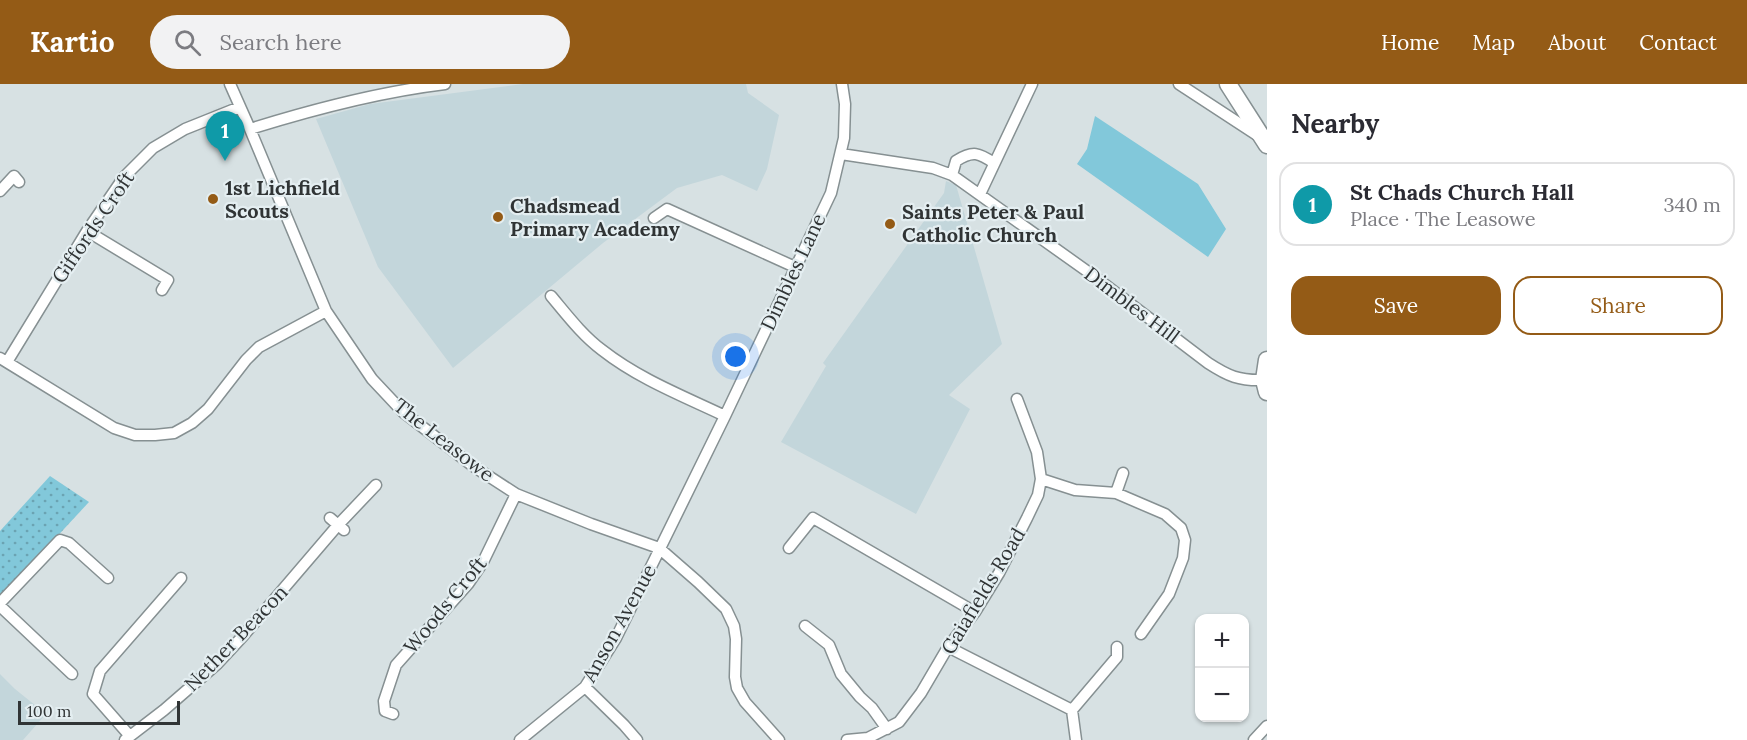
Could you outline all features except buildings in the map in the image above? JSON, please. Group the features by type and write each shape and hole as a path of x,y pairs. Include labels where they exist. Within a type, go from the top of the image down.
{"street":[{"name":"The Leasowe","path":"230,84 326,311 372,379 403,412 473,466 516,494 659,548"},
{"path":"250,129 320,108 396,91 445,84"},
{"path":"980,194 1032,84"},
{"path":"1179,84 1266,139"},
{"path":"1228,84 1266,139"},
{"name":"Dimbles Lane","path":"659,548 725,416 831,193 841,154 845,121 845,85"},
{"name":"Giffords Croft","path":"3,360 124,177 153,148 185,129 240,107"},
{"name":"Dimbles Hill","path":"841,154 933,168 952,175 1091,274 1217,369 1227,375 1265,386"},
{"path":"952,175 956,161 965,156 981,154 994,164"},
{"path":"0,191 10,179"},
{"path":"654,218 667,209 795,267"},
{"path":"87,231 168,280 162,290"},
{"path":"551,296 572,322 601,350 638,375 725,416"},
{"path":"3,360 114,428 135,435 174,433 192,423 207,409 259,347 326,311"},
{"path":"1265,386 1264,371 1267,360"},
{"name":"Gaiafields Road","path":"848,740 868,738 899,722 921,693 948,647 975,612 999,573 1027,518 1038,495 1041,479 1037,452 1017,399"},
{"path":"1116,493 1123,472"},
{"path":"1041,479 1075,490 1116,493 1165,514 1181,528 1185,540 1183,558 1169,594 1146,617 1141,634"},
{"name":"Nether Beacon","path":"127,738 164,710 217,664 337,524 376,485"},
{"name":"Woods Croft","path":"393,714 385,711 384,701 396,664 468,584 483,562 516,494"},
{"path":"789,548 813,518 975,612"},
{"path":"72,674 0,604 60,540 69,543 108,578"},
{"path":"659,548 726,609 734,626 736,639 737,687 745,702 779,740"},
{"name":"Anson Avenue","path":"520,740 585,687 616,638 659,548"},
{"path":"127,738 93,694 100,671 181,578"},
{"path":"803,626 828,645 841,674 872,708 887,729"},
{"path":"948,647 1072,710"},
{"path":"1076,740 1072,710 1119,654"},
{"path":"585,687 624,724 637,740"},
{"path":"1254,740 1267,726"}],"shaded area":[{"name":"Chadsmead Primary Academy","path":"523,84 746,84 748,93 779,115 767,169 757,191 722,175 677,188 603,243 453,368 378,267 316,119 370,104"},
{"path":"1095,116 1198,184 1226,229 1208,257 1077,164 1087,149"},
{"path":"946,181 956,185 1002,344 949,395 970,409 916,514 781,442 826,366 823,363 944,193"},
{"path":"50,476 89,502 0,598 0,531"},
{"path":"0,674 46,714 23,740 0,740"}],"place":[{"name":"St Chads Church Hall","path":"225,161"},
{"name":"1st Lichfield Scouts","path":"213,199"},
{"name":"Chadsmead Primary Academy","path":"498,217"},
{"name":"Saints Peter & Paul Catholic Church","path":"890,224"}]}
